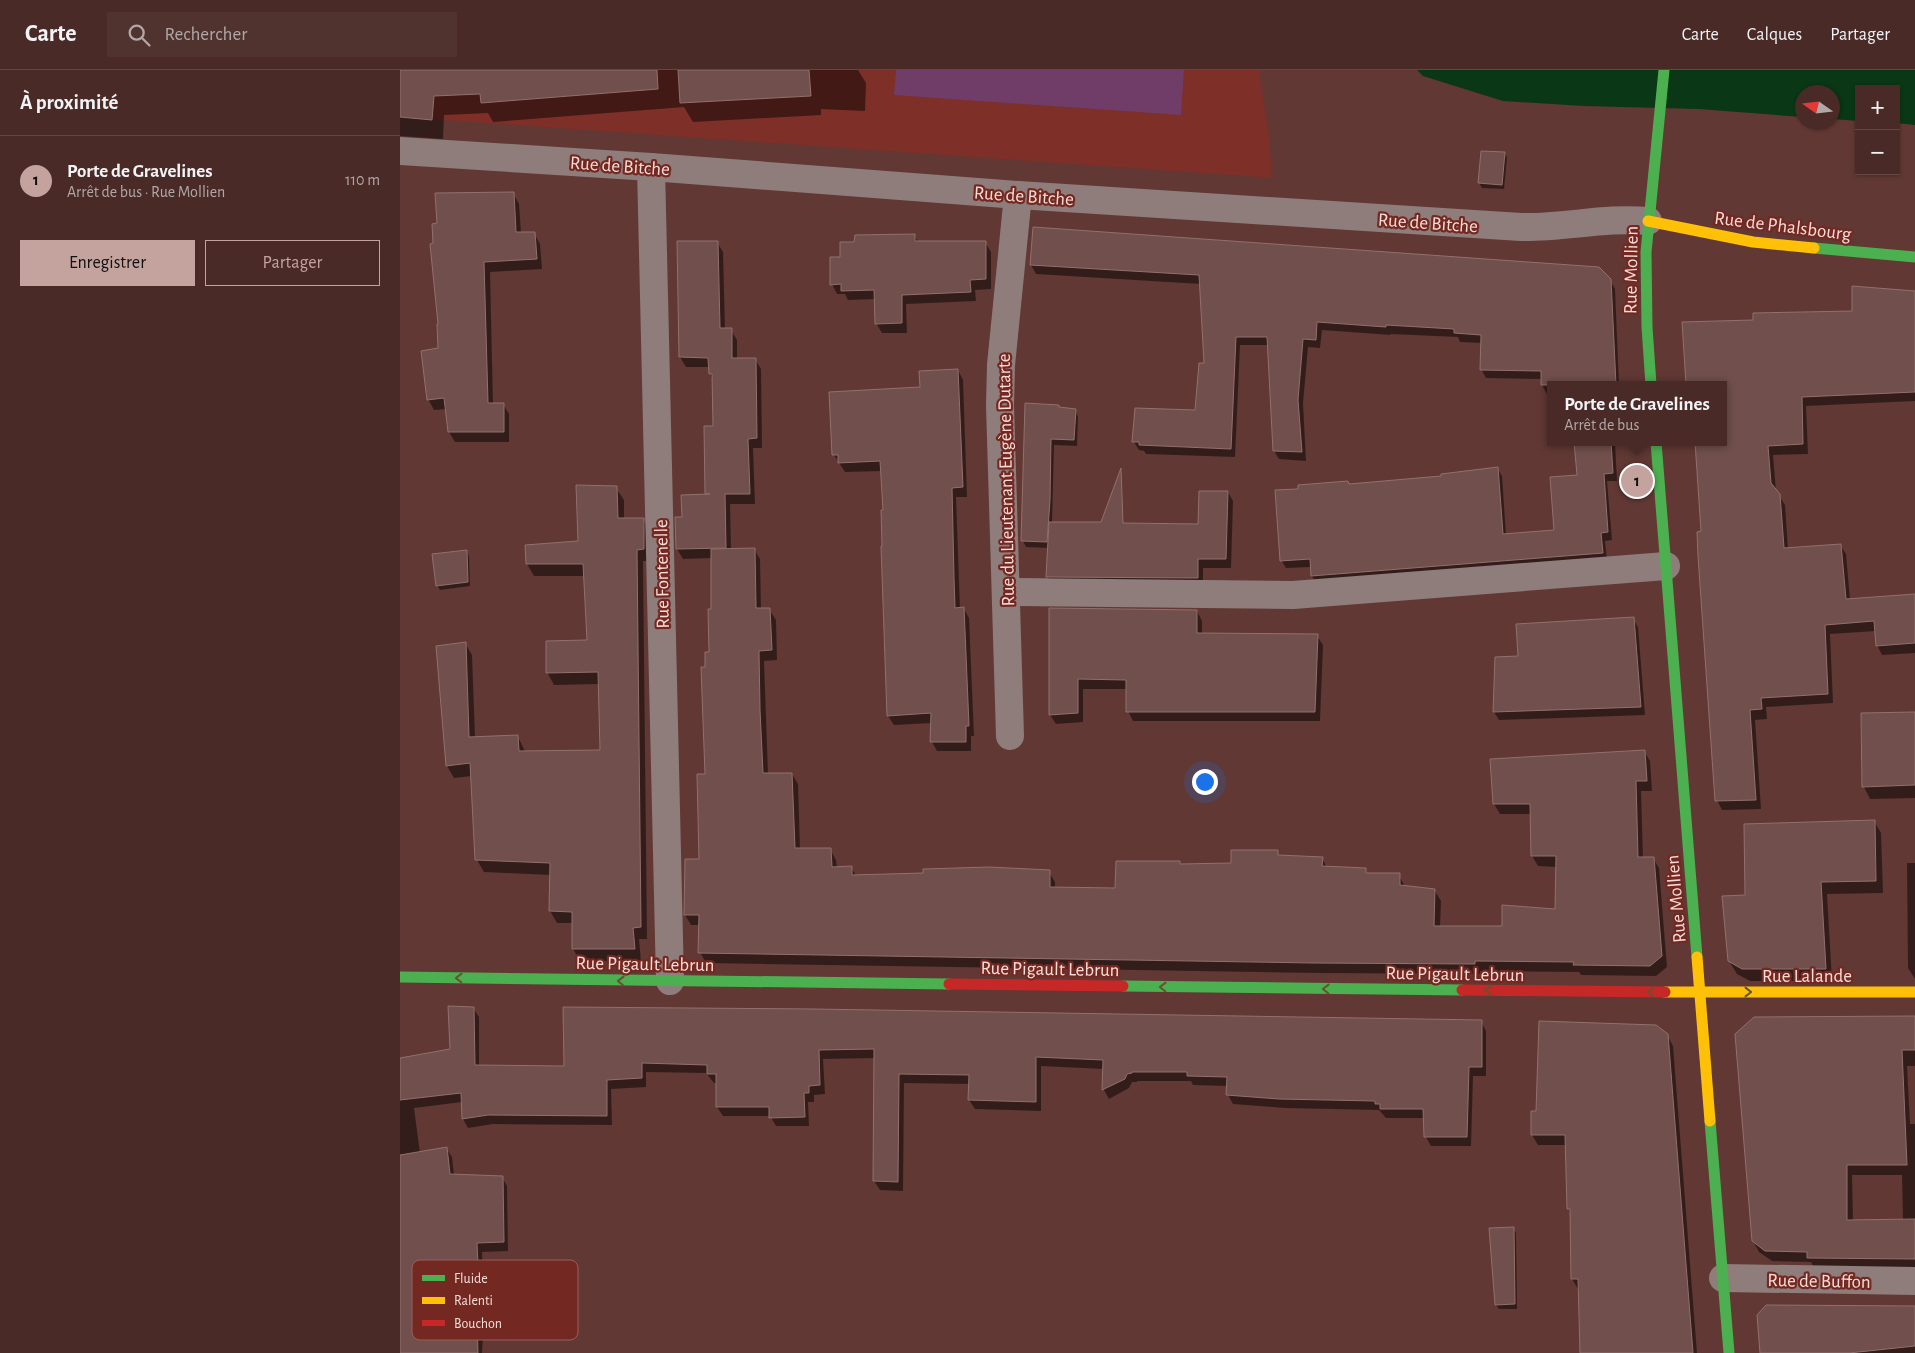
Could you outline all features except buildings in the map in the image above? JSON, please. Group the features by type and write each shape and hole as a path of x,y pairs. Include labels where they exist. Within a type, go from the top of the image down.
{"street":[{"name":"Rue Mollien","path":"1651,381 1646,280 1648,221 1657,155 1664,70"},
{"name":"Rue de Bitche","path":"400,151 651,167 1018,195 1521,227 1559,226 1608,220 1648,221"},
{"name":"Rue Fontenelle","path":"651,167 670,981"},
{"name":"Rue du Lieutenant Eugène Dutarte","path":"1010,736 1000,405 1001,365 1018,195"},
{"name":"Rue de Phalsbourg","path":"1648,221 1753,242 1915,257"},
{"name":"Rue Mollien","path":"1656,446 1729,1353"},
{"path":"1006,592 1293,595 1666,566"},
{"name":"Rue Pigault Lebrun","path":"400,977 1700,993"},
{"name":"Rue Lalande","path":"1700,993 1915,992"},
{"name":"Rue de Buffon","path":"1723,1278 1915,1281"}],"shaded area":[{"path":"400,70 1259,70 1269,136 1272,178 400,117"},
{"path":"896,70 1184,70 1181,115 894,95"},
{"path":"1417,70 1915,70 1915,125 1900,123 1900,85 1855,85 1855,121 1840,120 1840,85 1795,85 1795,116 1699,109 1584,106 1503,101 1423,76"}],"traffic: fast":[{"path":"1651,381 1647,327 1646,252 1664,70"},
{"path":"1814,248 1915,257"},
{"path":"1656,446 1697,957"},
{"path":"400,977 949,984"},
{"path":"1123,986 1462,990"},
{"path":"1710,1121 1729,1353"}],"traffic: slow":[{"path":"1648,221 1753,242 1814,248"},
{"path":"1697,957 1710,1121"},
{"path":"1665,992 1915,992"}],"traffic: jam":[{"path":"949,984 1123,986"},
{"path":"1462,990 1665,992"}],"place":[{"name":"Porte de Gravelines","path":"1637,481"}]}
